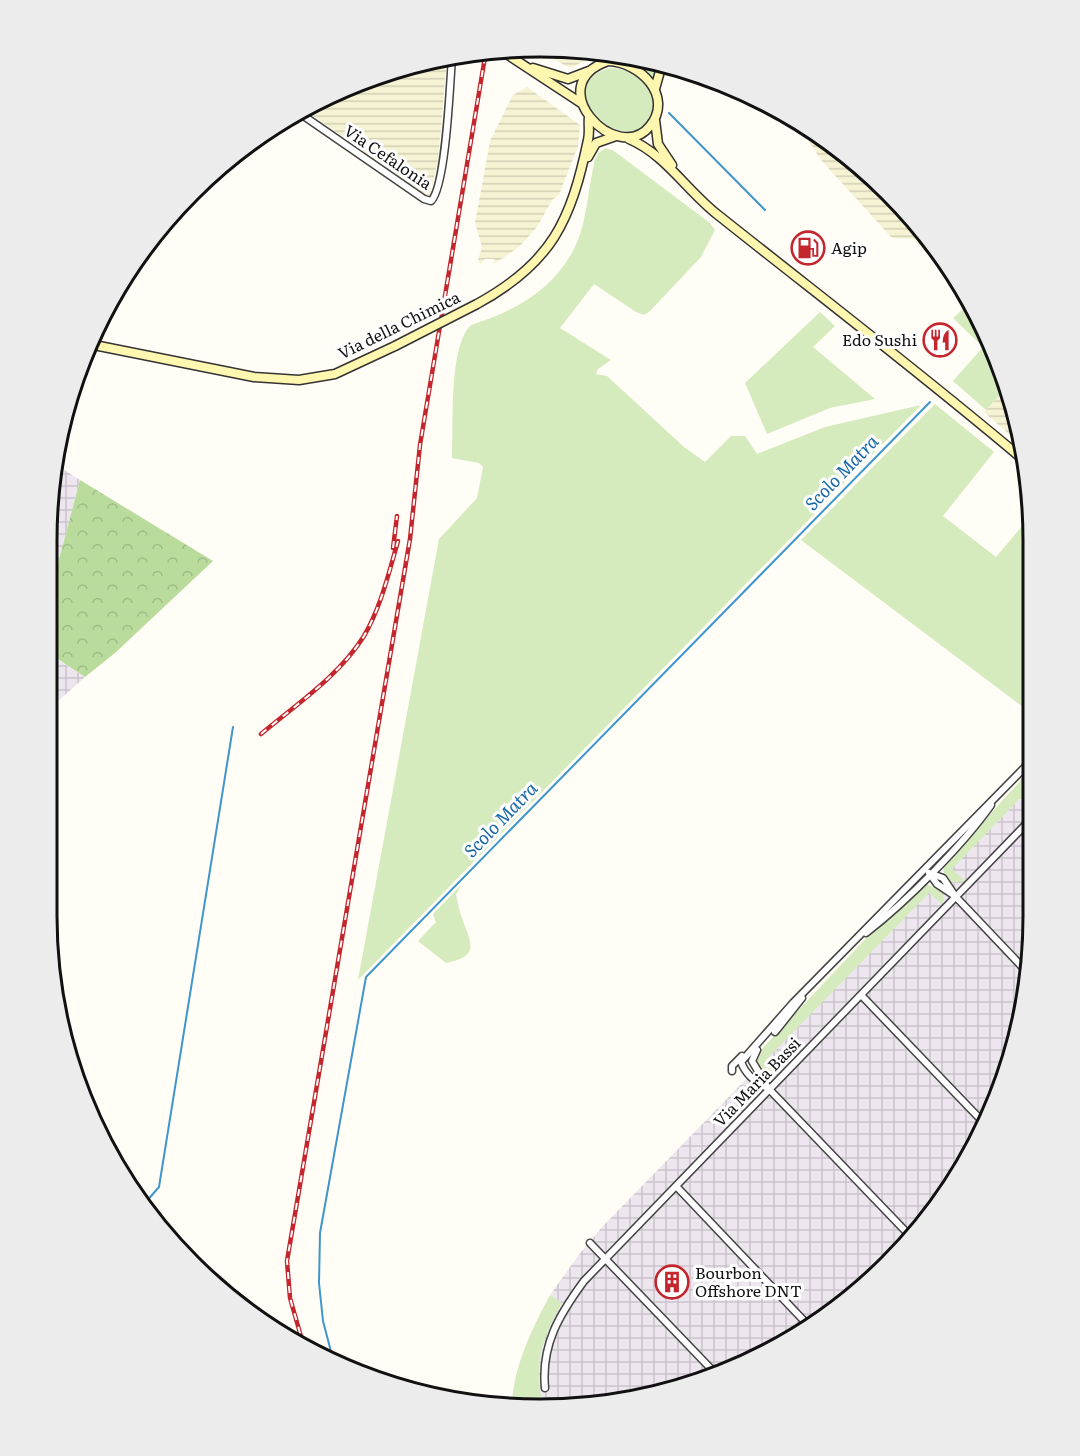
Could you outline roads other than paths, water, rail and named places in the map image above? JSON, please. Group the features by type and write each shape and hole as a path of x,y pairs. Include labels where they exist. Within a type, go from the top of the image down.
{"main road":[{"path":"513,58 581,104 589,117 616,136 629,138 649,149 711,210 933,384 1015,453"},
{"path":"523,65 568,79 607,62"},
{"path":"618,63 633,67 655,89"},
{"path":"581,104 582,83 590,71"},
{"path":"660,72 655,89 659,105 655,120 658,144 685,185"},
{"name":"Via della Chimica","path":"98,346 254,377 299,380 335,374 396,346 511,284 551,244 571,202 580,173 588,140 589,117"},
{"path":"629,138 647,130 655,120"},
{"name":"Via della Chimica","path":"580,173 592,148 608,137 616,136"}],"street":[{"name":"Via Cefalonia","path":"306,118 424,199 431,201 435,195 443,162 451,65"},
{"path":"744,1070 732,1071 732,1066 1023,769"},
{"path":"856,941 893,911 940,863 970,831 996,797"},
{"name":"Via Maria Bassi","path":"545,1389 544,1366 548,1343 556,1322 584,1281 768,1088 862,996 1023,827"},
{"path":"937,884 928,869 963,828"},
{"path":"940,863 943,878 955,896 1020,965"},
{"path":"886,908 896,902 924,874 929,873 943,878"},
{"path":"921,882 931,881 955,896"},
{"path":"807,991 789,1017 752,1057 754,1067 768,1088 905,1231"},
{"path":"862,996 979,1117"},
{"path":"768,1088 759,1084 744,1070 741,1062 776,1026 778,1019"},
{"path":"675,1186 804,1321"},
{"path":"590,1243 710,1368"}],"waterway":[{"name":"Scolo Matra","path":"669,113 765,210"},
{"name":"Scolo Matra","path":"331,1351 323,1321 319,1283 320,1233 366,977 930,402"},
{"path":"149,1199 159,1187 233,727"}],"railway":[{"path":"301,1335 290,1298 287,1261 410,539 420,445 484,60"},
{"path":"393,548 397,516"},
{"path":"261,734 330,677 364,636 384,589 398,541"}],"place":[{"name":"Agip","path":"808,248"},
{"name":"Edo Sushi","path":"940,340"},
{"name":"Bourbon Offshore DNT","path":"672,1282"}]}
